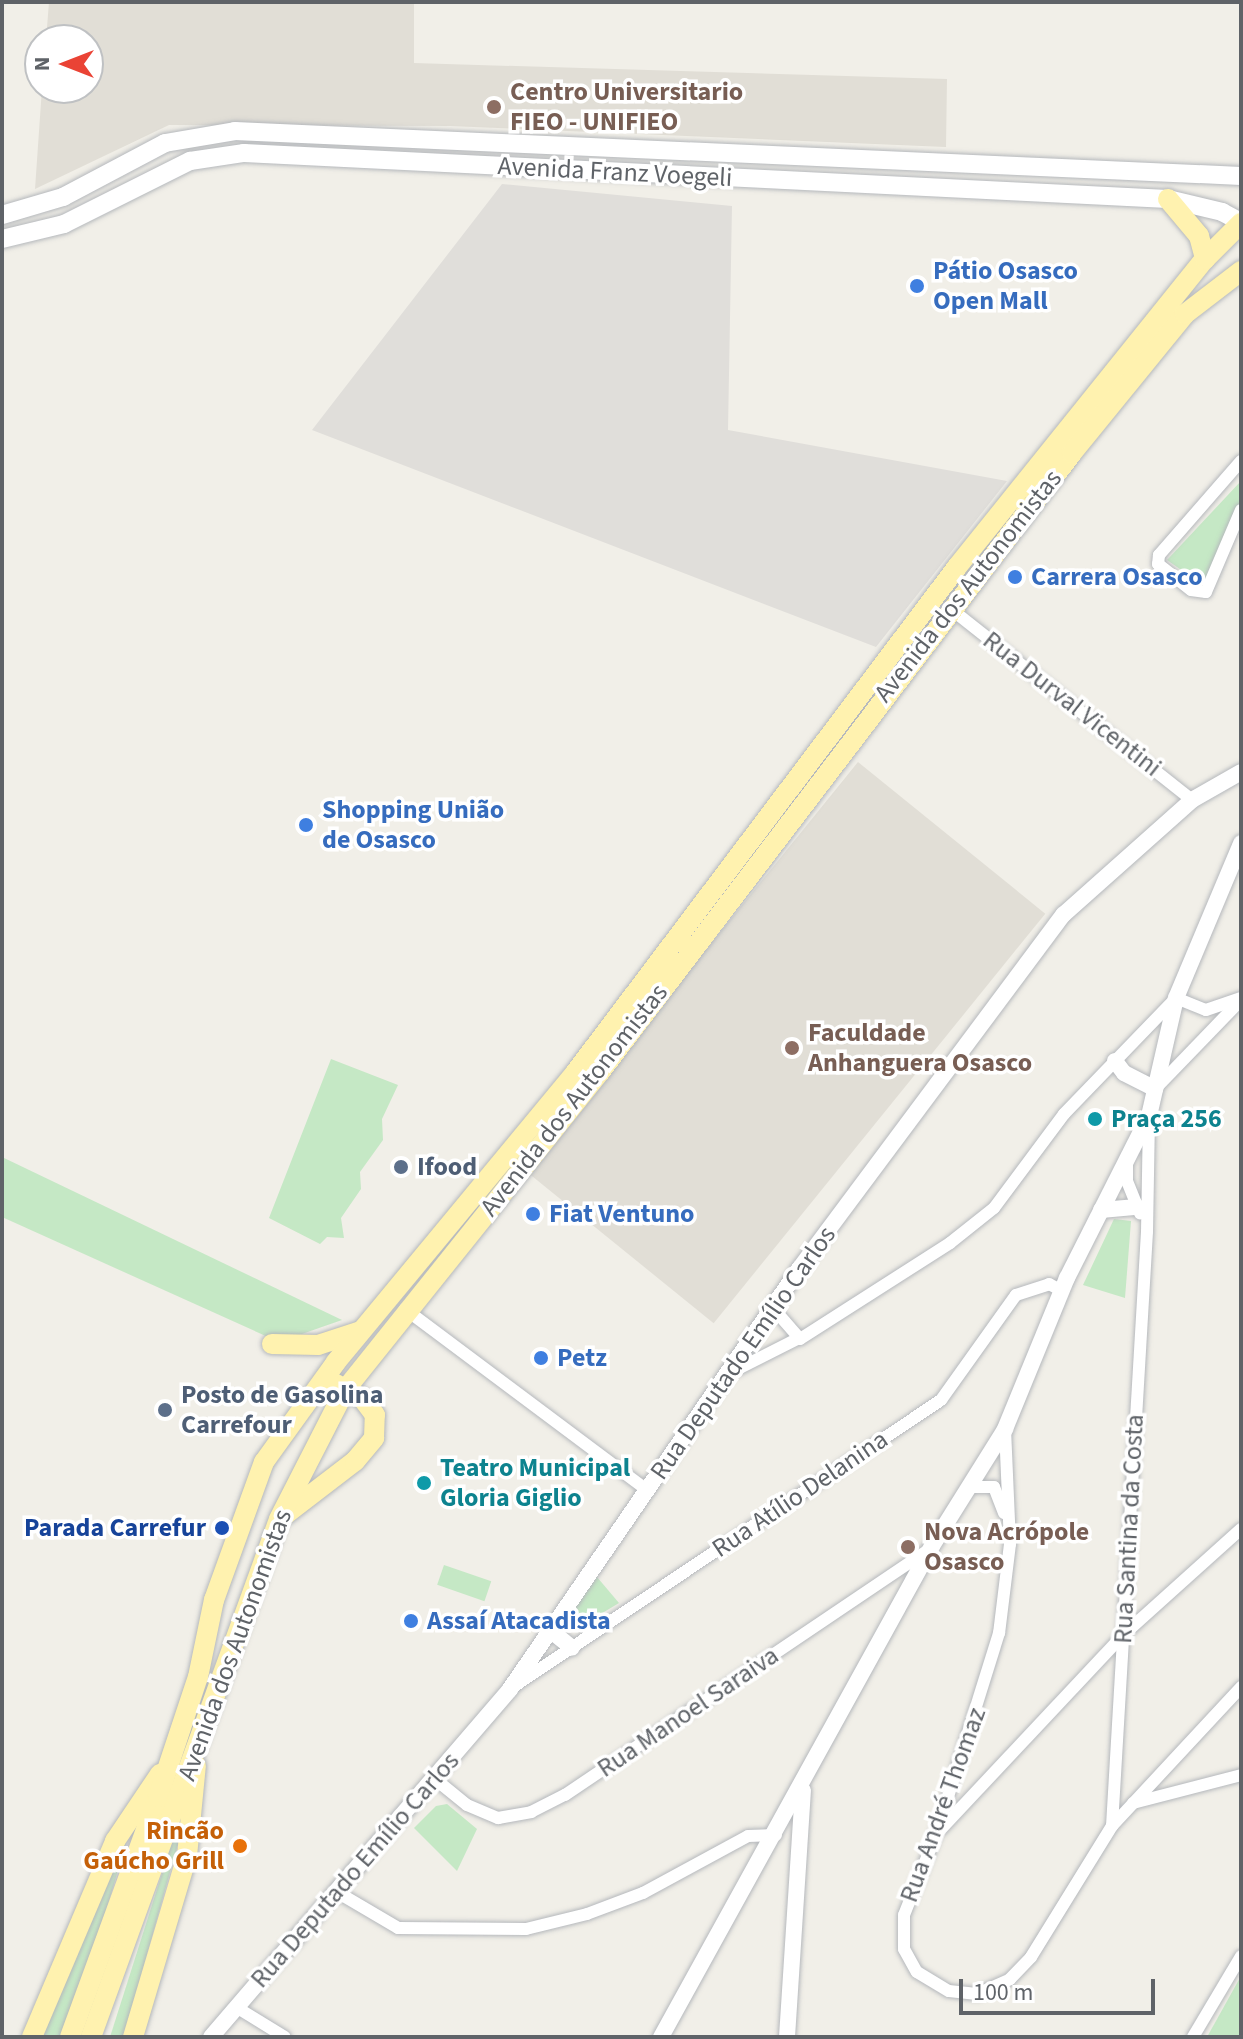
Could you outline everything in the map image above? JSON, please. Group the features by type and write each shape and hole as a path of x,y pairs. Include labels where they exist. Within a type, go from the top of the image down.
{"main road":[{"name":"Avenida Franz Voegeli","path":"2,215 63,197 155,148 184,137 235,131 1241,176"},
{"path":"184,137 190,161"},
{"path":"155,148 173,170"},
{"name":"Avenida Franz Voegeli","path":"2,239 64,224 190,161 244,153 1168,199 1222,212 1241,223"},
{"path":"1077,194 1078,169"},
{"path":"1168,199 1199,236 1205,259"},
{"name":"Avenida dos Autonomistas","path":"167,1801 165,1768 198,1677 214,1600 264,1462 361,1331 575,1073 957,567 1205,259 1241,223"},
{"name":"Avenida dos Autonomistas","path":"91,2037 167,1801 197,1745 279,1519 320,1429 345,1390 405,1309 600,1072 951,609 1185,314 1241,271"},
{"path":"272,1344 318,1345 361,1331"},
{"path":"279,1519 355,1461 374,1438 375,1415 345,1390 324,1378"},
{"path":"133,2037 187,1856 197,1745"},
{"path":"32,2037 121,1829 165,1768"},
{"path":"70,2037 167,1801"}],"street":[{"path":"1241,461 1159,555 1158,564 1191,590 1206,592 1241,510"},
{"name":"Rua Durval Vicentini","path":"951,609 1192,800"},
{"name":"Rua Deputado Emílio Carlos","path":"211,2037 510,1689 773,1308 1063,915 1192,800 1241,772"},
{"path":"661,2037 776,1835 932,1546 973,1487 1005,1429 1062,1291 1149,1116 1176,998 1241,843"},
{"path":"1176,998 1206,1010 1241,998"},
{"path":"726,1375 797,1339 981,1220 1064,1114 1176,998"},
{"path":"1155,1089 1241,998"},
{"path":"1205,1039 1206,1010"},
{"path":"1115,1061 1124,1073 1155,1089"},
{"name":"Rua Santina da Costa","path":"1112,1826 1147,1232 1149,1116"},
{"name":"Rua Santina da Costa","path":"1129,1154 1127,1181 1147,1232"},
{"path":"1101,1210 1137,1207"},
{"name":"Rua Atílio Delanina","path":"510,1689 941,1400 1016,1295 1049,1284 1062,1291"},
{"path":"773,1308 797,1339"},
{"path":"405,1309 647,1490"},
{"name":"Rua André Thomaz","path":"1005,1429 1010,1544 994,1658 937,1832 904,1915 904,1949 924,1979 949,1991 977,1994 1010,1979 1031,1957 1112,1826 1241,1687"},
{"name":"Rua André Thomaz","path":"973,1487 994,1487 1010,1544"},
{"path":"937,1832 1122,1636 1241,1529"},
{"name":"Rua Manoel Saraiva","path":"435,1779 467,1805 498,1818 531,1812 565,1795 932,1546"},
{"path":"550,1630 572,1648"},
{"path":"1133,1803 1241,1775"},
{"path":"787,2037 803,1786"},
{"path":"337,1892 398,1928 526,1929 587,1914 643,1893 740,1839 776,1835"},
{"path":"776,1835 800,1868"},
{"path":"1193,2037 1241,1956"},
{"path":"236,2007 285,2037"}],"shaded area":[{"name":"Centro Universitario FIEO - UNIFIEO","path":"49,2 414,2 414,63 947,79 946,147 450,126 169,125 35,189 41,104 104,104 104,24 47,24"},
{"path":"502,184 732,206 728,430 1007,481 876,647 312,430"},
{"name":"Faculdade Anhanguera Osasco","path":"858,762 1045,914 714,1323 526,1172"}],"green space":[{"path":"1241,481 1241,501 1204,586 1167,560"},
{"path":"331,1059 398,1085 382,1119 383,1140 360,1172 361,1189 341,1218 344,1238 327,1237 320,1244 269,1218"},
{"path":"2,1157 342,1320 279,1342 2,1217"},
{"path":"1114,1219 1131,1221 1125,1298 1083,1285"},
{"path":"444,1565 491,1581 484,1601 437,1585"},
{"path":"597,1577 619,1603 584,1624 573,1611"},
{"path":"447,1804 477,1829 457,1871 414,1828 436,1806"},
{"path":"173,1839 179,1840 124,2037 110,2037"},
{"path":"123,1840 126,1843 69,2037 41,2037"},
{"path":"1241,1976 1241,2037 1207,2037"}],"place":[{"name":"Centro Universitario FIEO - UNIFIEO","path":"494,107"},
{"name":"Pátio Osasco Open Mall","path":"917,286"},
{"name":"Carrera Osasco","path":"1015,577"},
{"name":"Shopping União de Osasco","path":"306,825"},
{"name":"Faculdade Anhanguera Osasco","path":"792,1048"},
{"name":"Praça 256","path":"1095,1119"},
{"name":"Ifood","path":"401,1167"},
{"name":"Fiat Ventuno","path":"533,1214"},
{"name":"Petz","path":"541,1358"},
{"name":"Posto de Gasolina Carrefour","path":"165,1410"},
{"name":"Teatro Municipal Gloria Giglio","path":"424,1483"},
{"name":"Parada Carrefur","path":"222,1528"},
{"name":"Nova Acrópole Osasco","path":"908,1547"},
{"name":"Assaí Atacadista","path":"411,1621"},
{"name":"Rincão Gaúcho Grill","path":"240,1846"}]}
